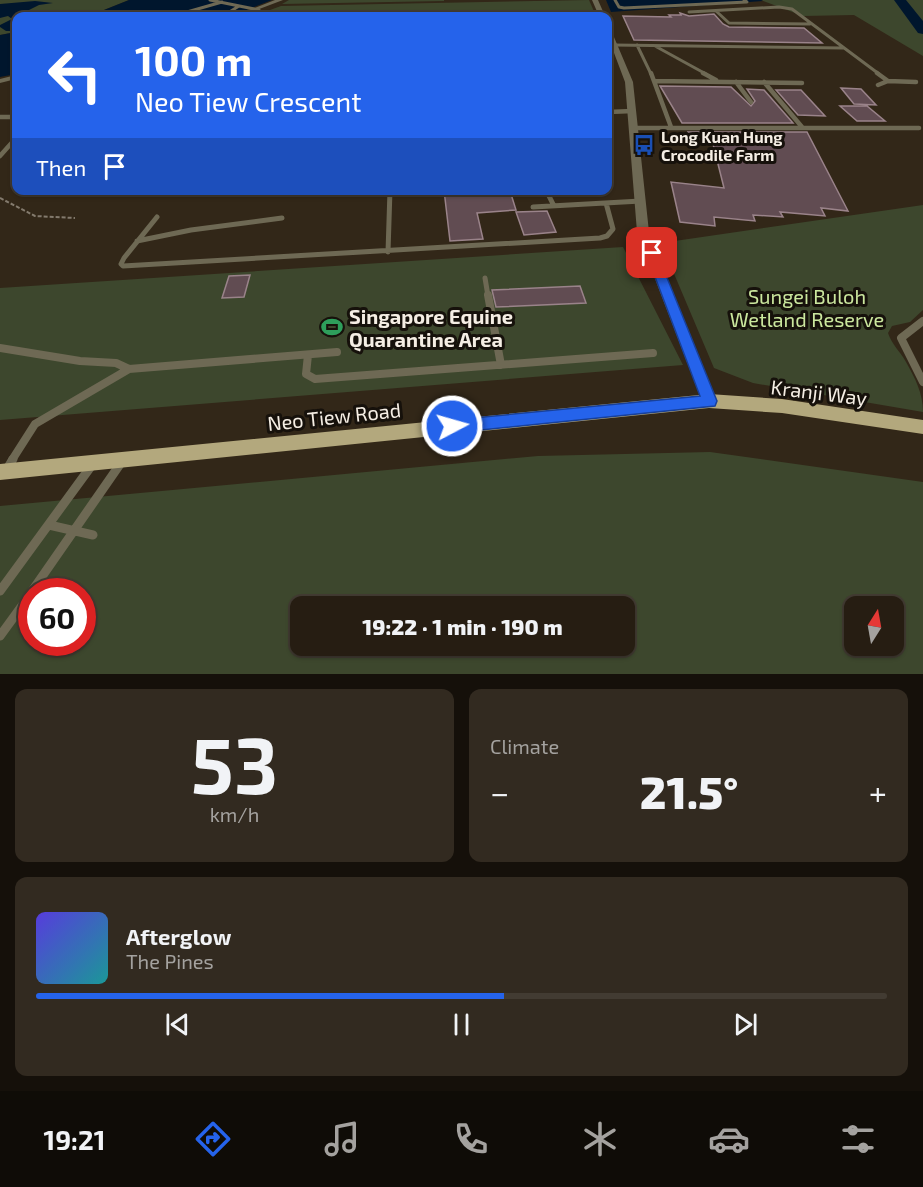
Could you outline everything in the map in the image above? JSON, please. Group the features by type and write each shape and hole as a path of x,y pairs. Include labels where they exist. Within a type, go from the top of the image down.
{"main road":[{"name":"Kranji Way","path":"709,401 783,406 923,427"},
{"name":"Neo Tiew Road","path":"3,472 709,401"}],"street":[{"path":"252,12 280,0"},
{"path":"612,40 629,82 643,232 709,401"}],"lane":[{"path":"210,0 259,10"},
{"path":"615,0 619,7 624,8 747,2 744,0"},
{"path":"187,12 222,2"},
{"path":"229,12 239,6"},
{"path":"689,12 787,8 838,41 843,48 882,74 888,81"},
{"path":"716,11 729,23 812,24"},
{"path":"614,45 843,48"},
{"path":"637,45 654,81 671,127"},
{"path":"655,45 718,82"},
{"path":"668,53 704,46"},
{"path":"654,81 802,83"},
{"path":"878,85 888,81 916,82"},
{"path":"736,82 752,102"},
{"path":"764,82 802,127"},
{"path":"612,112 633,111"},
{"path":"634,128 919,128"},
{"path":"0,156 12,142"},
{"path":"388,252 390,195"},
{"path":"548,195 554,206"},
{"path":"533,207 641,201"},
{"path":"157,218 124,258 121,264 123,266 388,252 607,236 613,229 606,203"},
{"path":"138,241 170,232 202,230 282,218"},
{"path":"484,278 501,365"},
{"path":"923,321 901,338 923,382"},
{"path":"0,348 80,361 116,363 129,369"},
{"path":"3,472 35,424 129,369 337,352"},
{"path":"308,355 306,374 315,378 653,353"},
{"path":"41,578 124,460"},
{"path":"0,591 94,463"},
{"path":"50,525 93,535"},
{"path":"0,636 18,611"}],"path":[{"path":"0,198 16,204 35,216 75,218"}],"green space":[{"path":"0,0 129,0 99,12 12,12 12,33 0,35"},
{"path":"289,0 444,0 444,1 282,4"},
{"path":"589,0 594,12 264,12 281,6"},
{"path":"761,0 923,0 923,56 854,15 803,16"},
{"name":"Sungei Buloh Wetland Reserve","path":"923,205 923,310 910,322 892,326 888,333 915,380 922,398 923,412 753,383 714,368 661,243"},
{"name":"Singapore Equine Quarantine Area","path":"623,247 683,365 0,420 0,288"},
{"path":"710,452 923,482 923,674 0,674 0,506 538,456"}],"water":[{"path":"129,0 272,0 241,12 99,12"},
{"path":"606,0 761,0 763,1 611,12"},
{"path":"35,1 53,3 39,5 25,12 12,12 12,19 8,16 0,18 0,4"},
{"path":"12,19 12,31 6,31 0,25"},
{"path":"12,33 12,75 0,77 0,35"}],"building":[{"path":"680,13 689,16 714,14 729,27 804,28 822,43 634,40 623,16 671,17 669,15 681,15"},
{"path":"660,86 731,87 751,106 755,101 747,89 764,90 793,123 682,123"},
{"path":"841,88 861,89 876,105 854,104"},
{"path":"776,90 801,90 825,116 798,115"},
{"path":"840,106 867,106 885,121 857,121"},
{"path":"688,132 807,132 848,211 821,208 825,216 780,212 783,217 753,215 755,221 714,217 715,226 680,222 671,182 724,188 712,140 691,138"},
{"path":"445,195 511,195 516,210 477,213 483,239 450,241"},
{"path":"547,211 556,232 524,235 516,212"},
{"path":"250,275 244,297 222,298 229,276"},
{"path":"580,286 586,303 496,307 492,290"}],"waterway":[{"path":"900,0 923,30"}],"place":[{"name":"Long Kuan Hung Crocodile Farm","path":"644,145"},
{"name":"Singapore Equine Quarantine Area","path":"332,327"}],"route":[{"path":"452,426 709,401 652,253"}]}
